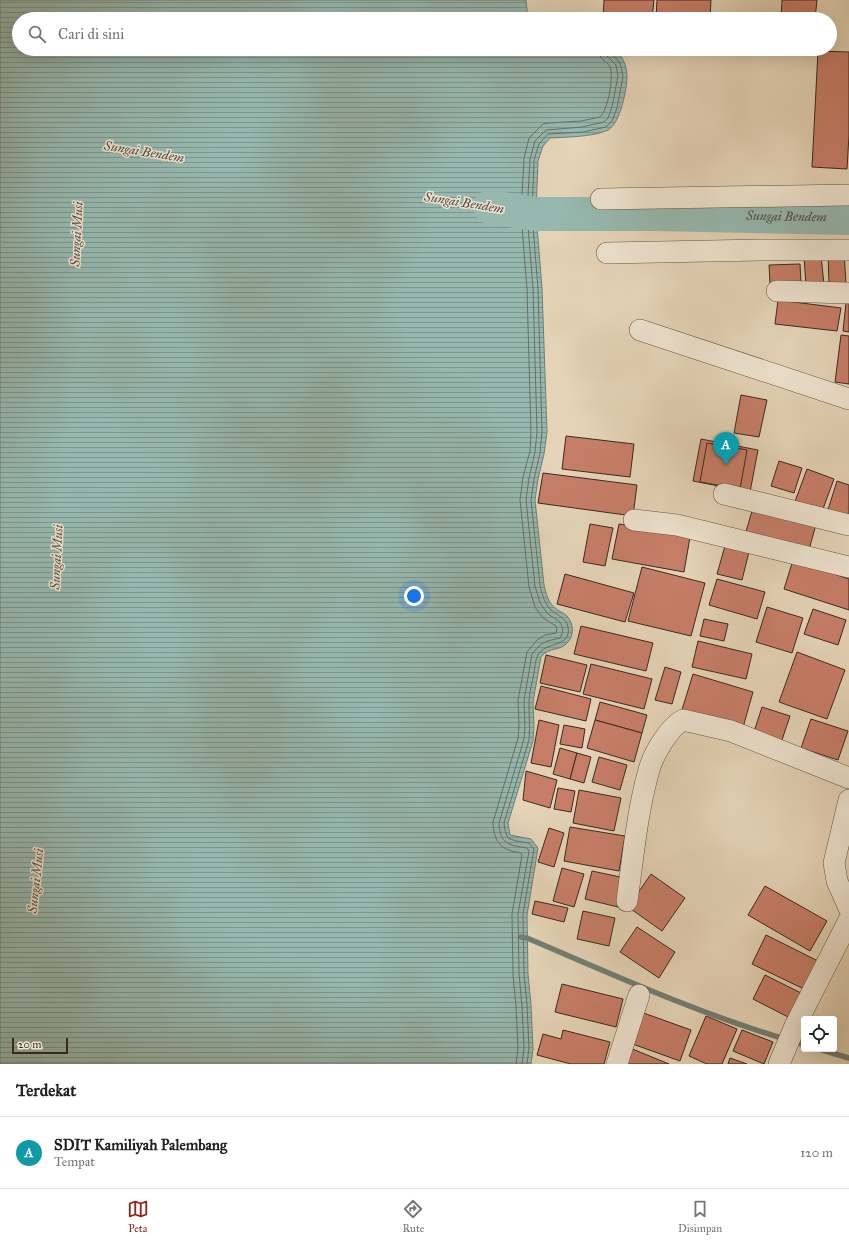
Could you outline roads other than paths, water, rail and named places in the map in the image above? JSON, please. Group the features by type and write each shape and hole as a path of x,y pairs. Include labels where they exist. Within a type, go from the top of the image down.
{"street":[{"path":"601,199 849,195"},
{"path":"607,253 849,250"},
{"path":"777,291 849,293"},
{"path":"640,330 849,399"},
{"path":"724,494 849,525"},
{"path":"634,520 677,525 849,566"},
{"path":"627,901 636,835 649,769 661,744 678,722 683,720 731,730 849,778"},
{"path":"849,800 834,863 837,881 849,908"},
{"path":"781,1056 849,920"},
{"path":"616,1064 639,995"}],"water":[{"name":"Sungai Musi","path":"0,0 526,0 527,12 12,12 12,56 620,56 623,60 627,73 626,90 619,114 612,126 608,130 595,134 550,138 543,146 538,161 536,214 542,288 547,432 535,500 544,585 552,605 566,615 571,622 572,633 570,639 565,645 548,651 541,657 533,702 533,741 508,823 510,835 531,839 538,848 527,915 528,974 533,1049 531,1064 0,1064"}],"waterway":[{"name":"Sungai Bendem","path":"490,207 536,214 656,214 849,218"},
{"path":"521,937 527,938 687,1005 752,1029 785,1039"},
{"path":"793,1041 801,1044"},
{"path":"829,1052 849,1058"}],"place":[{"name":"SDIT Kamiliyah Palembang","path":"726,465"}]}
